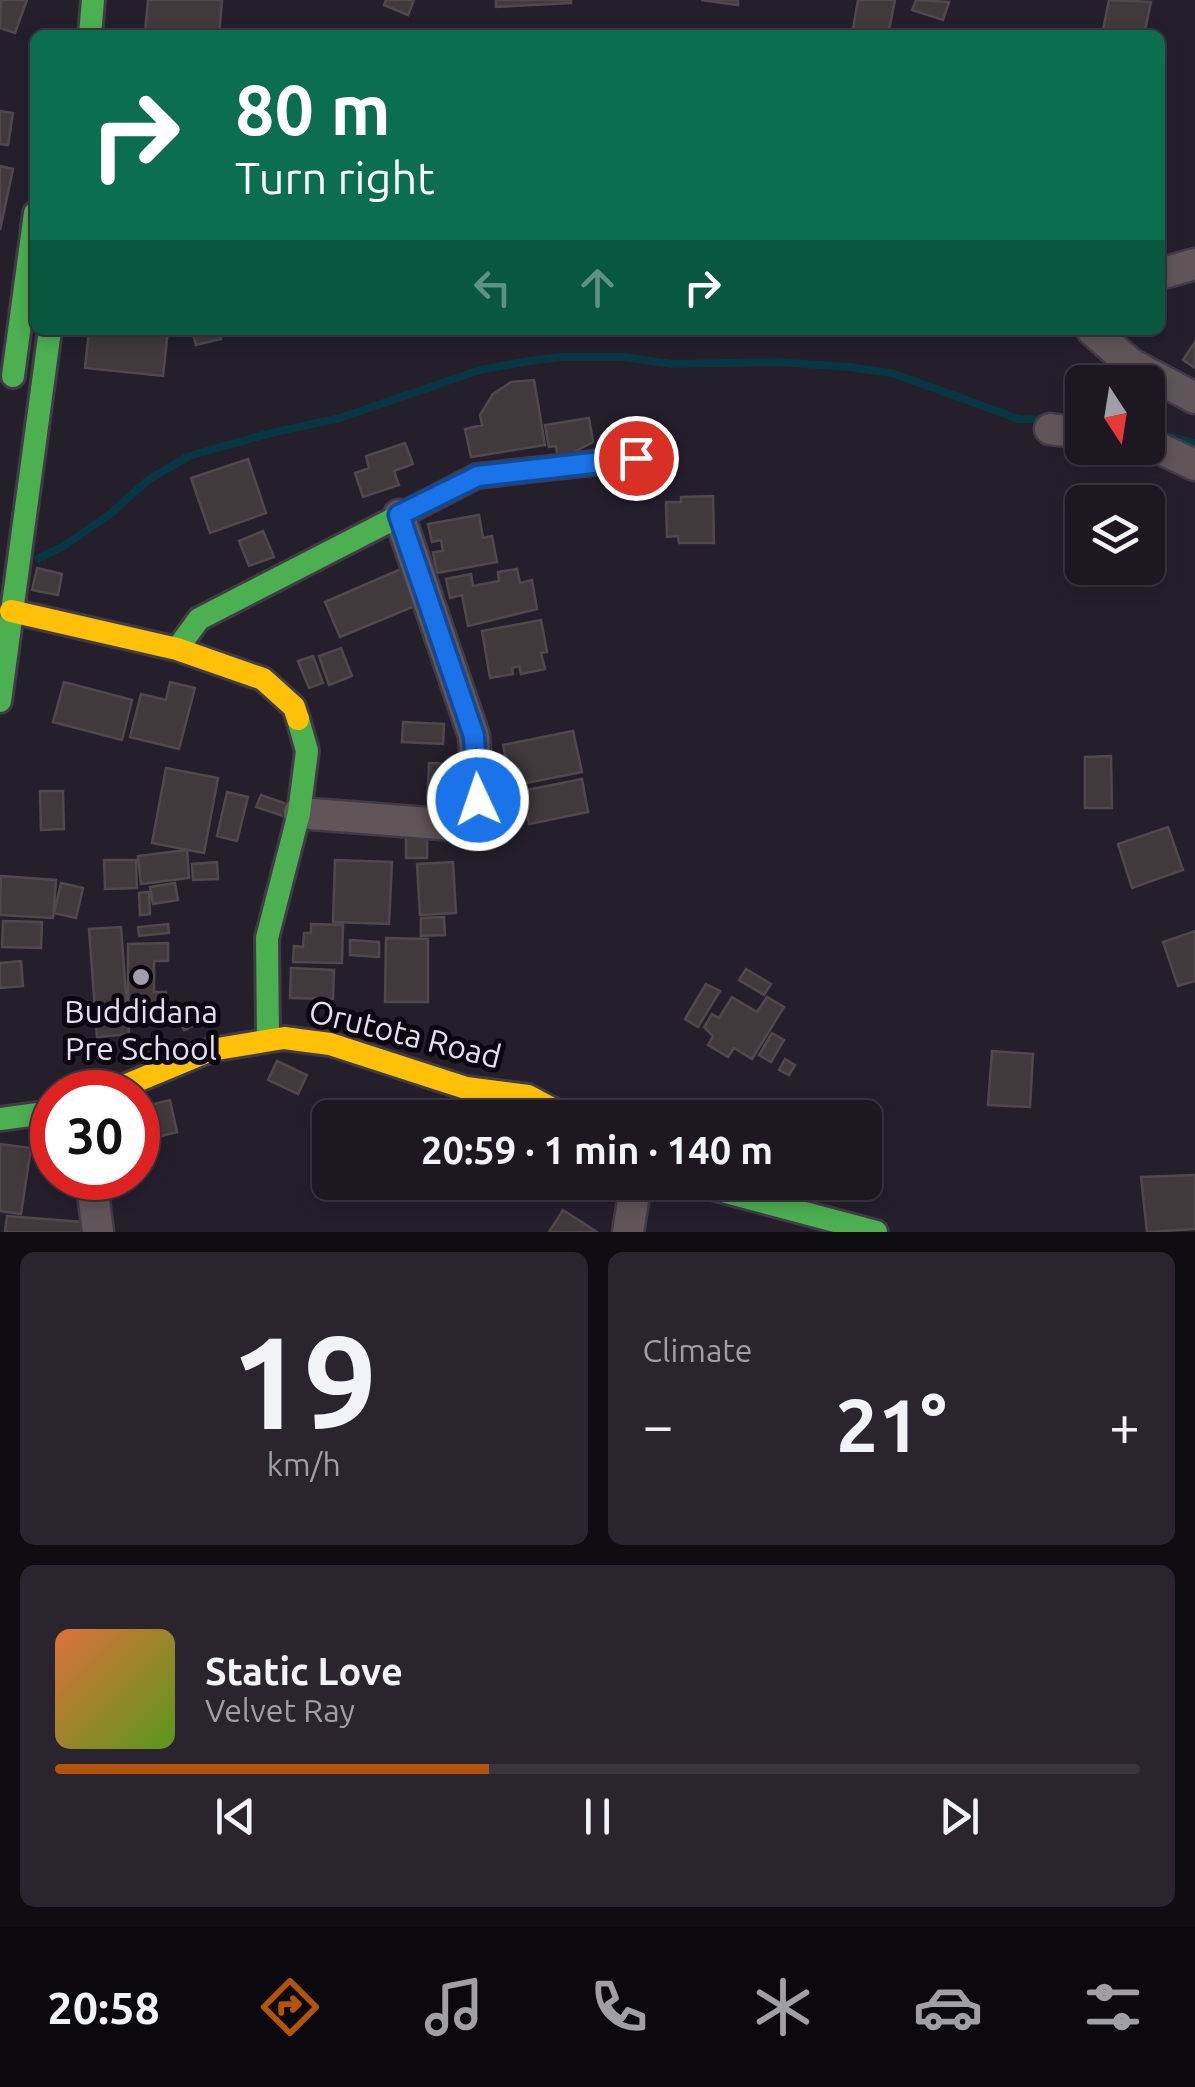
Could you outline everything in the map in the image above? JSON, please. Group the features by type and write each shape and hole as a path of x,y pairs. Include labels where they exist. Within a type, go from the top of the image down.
{"main road":[{"path":"90,30 93,0"},
{"path":"10,400 30,251"},
{"path":"0,701 49,335"},
{"path":"177,648 199,619 478,476 636,458"},
{"path":"11,611 177,648 263,679 294,707 307,751 298,813 267,938 268,1038"},
{"name":"Orutota Road","path":"160,1071 211,1050 268,1038 330,1044 466,1088 535,1100"},
{"path":"0,1120 30,1115"},
{"path":"740,1200 824,1216 876,1232"}],"street":[{"path":"1165,273 1195,264"},
{"path":"1099,335 1131,364 1195,398"},
{"path":"1050,428 1065,430"},
{"path":"1165,451 1195,466"},
{"path":"298,813 466,826 478,800 474,736 399,515"},
{"path":"94,1200 98,1232"},
{"path":"628,1232 633,1200"}],"building":[{"path":"1,0 27,0 15,33 0,28"},
{"path":"148,0 222,0 219,30 145,30"},
{"path":"386,0 414,0 408,15 384,5"},
{"path":"496,0 571,0 571,3 496,7"},
{"path":"701,0 738,0 738,5"},
{"path":"858,0 895,0 889,30 853,30"},
{"path":"916,0 949,2 943,20 912,10"},
{"path":"1109,0 1151,2 1145,30 1103,30"},
{"path":"0,111 13,113 8,145 0,144"},
{"path":"0,166 13,169 0,230"},
{"path":"88,335 167,335 163,376 85,368"},
{"path":"193,335 220,335 221,339 196,345"},
{"path":"1195,342 1195,368 1183,360"},
{"path":"534,380 545,445 471,457 465,429 482,425 480,415 493,394 511,382"},
{"path":"589,418 593,442 558,460 556,446 549,447 545,425"},
{"path":"405,443 413,464 394,471 399,485 363,497 355,473 369,468 366,456"},
{"path":"248,459 266,513 210,533 191,478"},
{"path":"713,496 714,543 679,543 678,536 667,537 666,502 681,502 681,497"},
{"path":"479,515 483,538 492,536 497,562 437,573 433,552 443,551 441,540 432,542 428,524"},
{"path":"263,531 274,557 249,566 239,541"},
{"path":"37,568 62,574 58,595 32,590"},
{"path":"401,569 417,605 340,637 325,602"},
{"path":"517,569 520,583 532,580 537,609 468,626 462,595 450,598 446,579 471,574 473,586 499,581 498,572"},
{"path":"541,620 547,652 541,653 545,669 521,674 519,666 512,668 513,674 490,678 482,631"},
{"path":"341,648 352,676 329,685 319,656"},
{"path":"313,656 323,683 309,688 298,661"},
{"path":"64,682 132,700 122,740 53,722"},
{"path":"170,682 195,688 179,749 130,737 141,694 166,700"},
{"path":"403,722 444,724 443,744 402,742"},
{"path":"573,731 582,772 511,786 503,745"},
{"path":"1111,756 1112,808 1085,808 1085,757"},
{"path":"429,763 454,764 452,809 427,808"},
{"path":"166,768 218,778 204,853 152,843"},
{"path":"582,779 588,812 529,824 522,791"},
{"path":"40,791 63,791 64,829 41,830"},
{"path":"227,792 248,797 237,841 217,836"},
{"path":"487,794 516,804 504,836 475,826"},
{"path":"261,795 287,804 283,816 256,807"},
{"path":"1168,827 1183,870 1132,888 1118,844"},
{"path":"406,834 427,834 427,858 406,858"},
{"path":"187,850 189,878 141,884 138,856"},
{"path":"104,860 136,860 137,888 105,889"},
{"path":"335,860 392,862 389,924 333,922"},
{"path":"217,862 218,879 193,880 192,864"},
{"path":"453,862 456,913 420,915 417,864"},
{"path":"1,876 56,880 53,918 0,915"},
{"path":"61,883 83,888 76,918 54,913"},
{"path":"175,883 178,900 153,904 150,887"},
{"path":"149,892 150,914 140,915 139,893"},
{"path":"444,917 445,935 421,936 421,918"},
{"path":"3,921 42,922 41,948 2,947"},
{"path":"168,924 169,933 139,936 138,927"},
{"path":"311,924 343,925 342,963 293,962 294,946 303,947 304,933 311,933"},
{"path":"121,927 129,1034 97,1037 89,929"},
{"path":"1195,931 1195,981 1178,986 1163,942"},
{"path":"386,938 428,939 428,1002 385,1002"},
{"path":"350,940 379,942 379,957 350,955"},
{"name":"Buddidana Pre School","path":"168,943 168,961 154,961 154,992 166,992 166,1012 128,1012 128,944"},
{"path":"21,961 23,986 0,988 0,963"},
{"path":"291,968 334,970 333,999 290,998"},
{"path":"746,969 771,984 764,995 739,980"},
{"path":"706,984 720,991 698,1027 685,1019"},
{"path":"732,997 757,1012 767,997 784,1007 752,1059 734,1048 728,1057 708,1045 713,1036 704,1027 712,1014 719,1018"},
{"path":"187,1003 197,1024 184,1030 174,1009"},
{"path":"772,1033 784,1040 771,1062 759,1055"},
{"path":"992,1051 1033,1054 1030,1107 988,1105"},
{"path":"785,1059 795,1065 789,1075 779,1070"},
{"path":"277,1061 307,1075 298,1094 268,1080"},
{"path":"170,1100 177,1132 160,1136 160,1102"},
{"path":"0,1144 30,1148 21,1214 0,1211"},
{"path":"1195,1175 1195,1229 1147,1232 1141,1177"},
{"path":"563,1210 597,1232 549,1232"},
{"path":"7,1216 82,1222 81,1232 5,1232"}],"waterway":[{"path":"39,558 62,547 109,515 148,480 189,456 340,418 480,370 529,361 624,357 671,364 779,362 849,367 892,373 1019,419 1049,420"},
{"path":"1165,436 1195,443"}],"traffic: fast":[{"path":"90,30 93,0"},
{"path":"13,376 30,250"},
{"path":"0,701 49,335"},
{"path":"177,649 199,619 477,476 637,458"},
{"path":"268,1038 267,938 299,813 307,751 298,719"},
{"path":"0,1119 30,1115"},
{"path":"756,1200 876,1232"}],"traffic: slow":[{"path":"11,611 177,649 263,679 294,707 298,719"},
{"path":"160,1071 211,1050 284,1038 330,1044 466,1088 535,1100"}],"place":[{"name":"Buddidana Pre School","path":"141,977"}],"route":[{"path":"478,800 474,736 399,515 478,476 636,458"}]}
